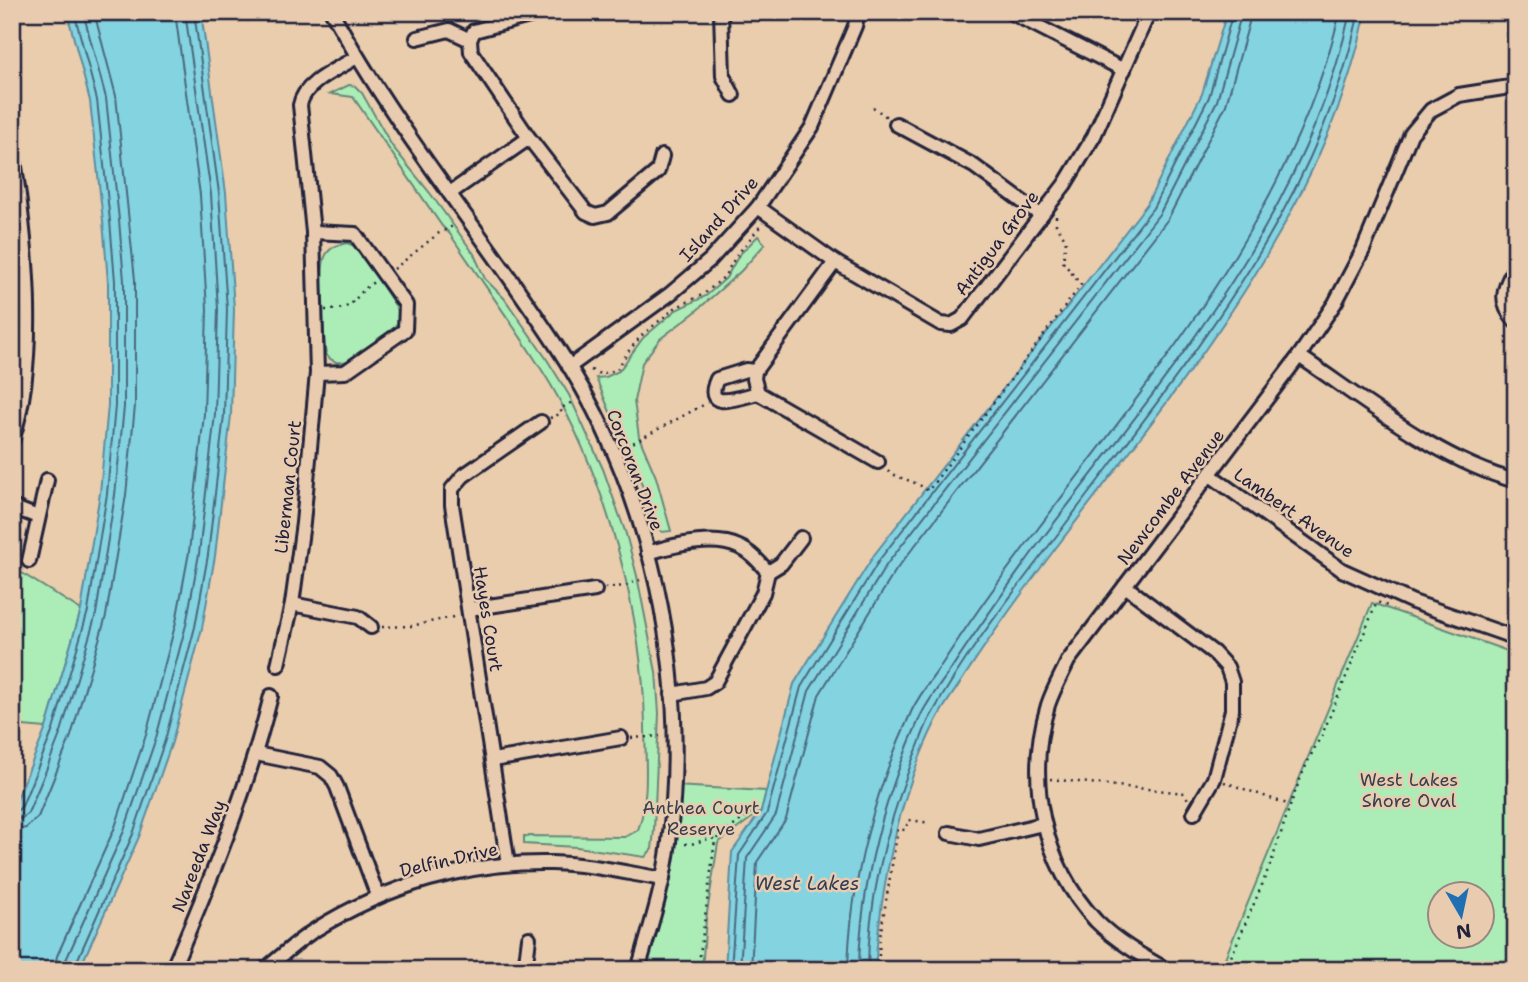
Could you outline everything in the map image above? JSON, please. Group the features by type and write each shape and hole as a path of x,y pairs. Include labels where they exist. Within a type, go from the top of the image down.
{"street":[{"name":"Corcoran Drive","path":"332,12 402,127 569,367 604,432 631,499 648,552 660,602 672,694 674,786 670,842 663,879 638,970"},
{"path":"544,12 474,31 470,40 471,52 529,138 586,212 595,216 608,212 657,171 662,156"},
{"path":"721,12 723,76 733,95"},
{"name":"Island Drive","path":"569,367 670,294 763,211 812,127 858,12"},
{"path":"1010,12 1124,70"},
{"name":"Antigua Grove","path":"763,211 835,262 941,324 951,325 962,319 1065,184 1094,136 1149,12"},
{"path":"417,38 449,30 470,40"},
{"name":"Liberman Court","path":"278,665 292,604 303,523 317,373 313,232 300,106 302,96 314,83 357,57"},
{"name":"Newcombe Avenue","path":"1167,970 1144,957 1097,921 1059,865 1043,824 1038,778 1044,720 1054,690 1068,661 1299,356 1335,303 1363,250 1411,134 1431,110 1458,95 1516,86"},
{"path":"896,124 974,166 1040,214"},
{"path":"450,193 529,138"},
{"path":"12,147 26,264 27,338 23,402 12,441"},
{"path":"313,232 355,234 406,305 405,330 345,372 317,373"},
{"path":"835,262 755,371 754,379 758,393 878,462"},
{"path":"1516,264 1504,288 1503,298 1506,310 1516,322"},
{"path":"1299,356 1430,443 1494,475 1516,481"},
{"path":"755,371 746,370 717,379 713,388 715,396 720,400 734,401 758,393"},
{"name":"Hayes Court","path":"508,864 452,505 452,489 463,476 541,422"},
{"name":"Lambert Avenue","path":"1210,475 1342,570 1413,602 1516,638"},
{"path":"29,561 47,480"},
{"path":"12,507 38,517"},
{"path":"672,694 706,688 715,682 763,593 768,572 781,564 801,538"},
{"path":"648,552 681,545 729,543 742,548 768,572"},
{"path":"1125,586 1214,653 1227,667 1234,696 1214,779 1194,813"},
{"path":"469,609 595,590"},
{"path":"292,604 358,617 371,627"},
{"name":"Nareeda Way","path":"172,970 216,867 256,754 271,696"},
{"path":"492,760 621,738"},
{"path":"256,754 320,767 331,775 338,787 378,897"},
{"path":"949,833 979,839 1043,824"},
{"name":"Delfin Drive","path":"264,970 314,931 378,897 425,879 508,864 565,864 663,879"},
{"path":"525,970 529,938"}],"path":[{"path":"873,107 896,124"},
{"path":"591,370 600,374 617,370 641,336 675,308 704,294 724,277 763,211"},
{"path":"878,462 892,474 917,482 928,491 1081,285 1063,262 1066,240 1056,225 1056,212"},
{"path":"315,310 342,310 349,307 367,287 439,233 455,225"},
{"path":"627,446 715,396"},
{"path":"541,422 562,413 560,409 574,401"},
{"path":"595,590 625,586 640,580"},
{"path":"1232,970 1231,957 1272,858 1290,805 1322,736 1377,602 1390,606"},
{"path":"371,627 411,626 461,616 469,609"},
{"path":"621,738 660,736"},
{"path":"1038,778 1185,793 1194,813"},
{"path":"1214,779 1290,805"},
{"path":"698,970 709,866 715,840 759,807"},
{"path":"878,970 880,937 898,829 905,830 909,820 930,823"},
{"path":"685,844 712,838 715,840"}],"green space":[{"path":"349,85 355,86 362,93 392,146 430,193 474,254 485,279 504,298 546,358 569,395 603,469 626,534 637,576 656,672 659,713 654,830 652,849 645,857 577,847 524,844 524,836 625,837 638,830 645,792 645,725 643,683 629,594 618,549 589,462 551,385 450,234 353,97 330,94"},
{"path":"758,236 765,244 741,271 660,339 642,363 634,401 639,437 656,477 671,531 662,532 656,526 626,438 610,412 596,378 619,371 643,338 676,310 706,296 726,278 739,255"},
{"path":"347,243 357,247 398,310 399,320 395,327 347,361 338,362 326,355 322,276 323,264 329,251"},
{"path":"12,567 81,610 46,728 12,725"},
{"name":"West Lakes Shore Oval","path":"1372,603 1516,654 1516,970 1242,968 1225,958"},
{"name":"Anthea Court Reserve","path":"674,786 766,791 761,811 718,843 706,919 702,970 638,970 663,879"}],"water":[{"path":"67,12 201,12 226,193 234,309 231,415 215,556 202,628 172,742 139,837 79,970 12,970 12,811 46,728 81,610 100,493 108,405 108,282 103,221 90,101"},
{"name":"West Lakes","path":"1227,12 1366,12 1345,88 1317,160 1281,230 1241,297 1197,362 1021,595 939,715 923,749 902,810 881,907 875,970 725,970 732,852 761,811 794,684 874,555 1147,204 1202,94"}]}
